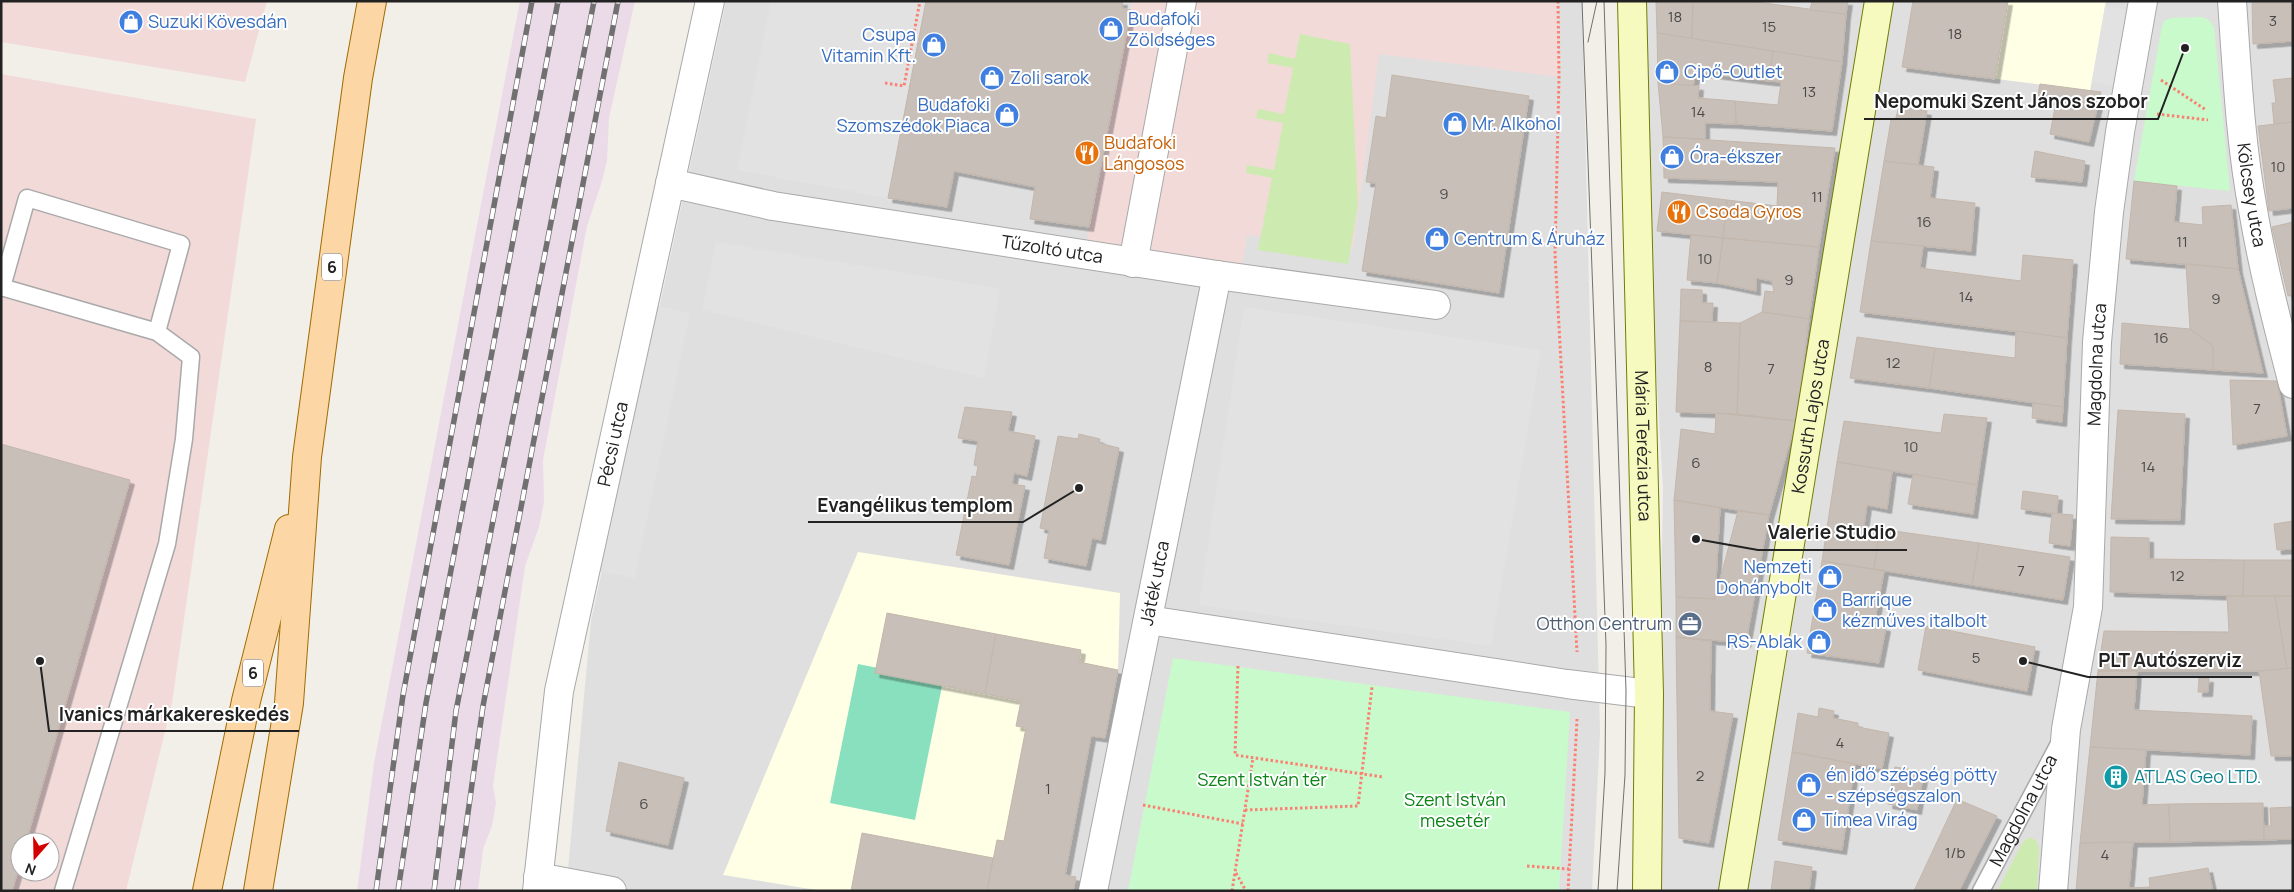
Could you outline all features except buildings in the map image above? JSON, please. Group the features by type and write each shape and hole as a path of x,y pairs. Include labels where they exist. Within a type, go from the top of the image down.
{"main road":[{"name":"6","path":"258,891 289,703 307,457 356,87 372,1"},
{"name":"Mária Terézia utca","path":"1632,1 1649,694 1648,891"},
{"name":"Kossuth Lajos utca","path":"1733,891 1879,1"},
{"name":"6","path":"207,891 246,701 307,457"}],"street":[{"name":"Pécsi utca","path":"537,884 560,691 710,1"},
{"path":"1133,263 1182,1"},
{"name":"Magdolna utca","path":"2053,891 2066,729 2088,607 2097,342 2109,212 2124,110 2144,1"},
{"name":"Kölcsey utca","path":"2232,1 2232,122 2265,274 2293,384"},
{"name":"Tűzoltó utca","path":"670,183 773,206 1133,263 1436,305"},
{"name":"Játék utca","path":"1093,891 1217,275"},
{"path":"1148,620 1649,694"},
{"path":"537,884 612,891"}],"lane":[{"path":"63,891 169,534 184,439 191,357 157,332 1,287 27,198 181,244 157,332"},
{"name":"Magdolna utca","path":"1981,891 2066,729"}],"path":[{"path":"904,86 920,1"},
{"path":"1558,1 1559,77 1555,254 1579,685 1568,891"},
{"path":"2133,60 2232,122"},
{"path":"885,83 910,86"},
{"path":"2124,110 2232,122"},
{"path":"1239,634 1235,755 1383,777"},
{"path":"1245,810 1358,806 1376,654"},
{"path":"1232,891 1253,758"},
{"path":"1116,779 1140,805 1243,824"},
{"path":"1527,866 1569,870"},
{"path":"1236,872 1246,891"}],"shaded area":[{"name":"Suzuki Kövesdán","path":"1,1 267,1 245,82 1,42"},
{"path":"520,1 635,1 609,118 607,161 587,226 543,460 544,502 539,527 525,566 493,786 496,803 492,826 483,849 478,891 357,891 374,763"},
{"path":"726,1 1582,1 1600,734 1592,891 566,891 591,621"},
{"path":"771,1 926,1 888,198 737,170"},
{"path":"1132,1 1558,1 1559,77 1379,54 1353,249 1247,235 1240,279 1084,255"},
{"path":"1640,1 2293,1 2293,891 1656,891 1663,489 1639,79"},
{"path":"1913,1 2106,1 2090,91 1902,67"},
{"path":"2105,6 2142,12 2128,88 2092,82"},
{"path":"1,74 256,119 172,703 126,891 1,891"},
{"path":"716,242 1000,289 984,378 702,310"},
{"path":"645,303 690,313 635,578 585,569"},
{"path":"1244,307 1541,350 1491,646 1199,605"},
{"path":"858,552 1120,593 1118,670 1105,738 1091,736 1065,874 1076,877 1073,891 823,891 723,875"}],"green space":[{"path":"2202,17 2209,20 2214,27 2230,191 2134,181 2164,21 2171,18"},
{"path":"1300,34 1350,44 1358,205 1348,264 1258,250 1272,178 1246,173 1247,165 1274,170 1283,123 1256,118 1258,109 1284,114 1293,68 1267,63 1269,53 1295,59"},
{"name":"Szent István tér","path":"1173,658 1570,712 1559,891 1128,891"},
{"path":"858,664 943,681 915,820 830,803"},
{"path":"2029,837 2036,840 2039,848 2037,891 1997,891 2023,842"}],"tram line":[{"path":"1582,1 1606,645 1605,773 1598,891"},
{"path":"1588,42 1597,1"},
{"path":"1604,1 1626,691 1625,775 1617,891"}],"railway":[{"path":"376,891 403,695 532,1"},
{"path":"398,891 426,703 558,1"},
{"path":"434,891 456,711 594,1"},
{"path":"457,891 483,706 618,1"}],"place":[{"name":"Suzuki Kövesdán","path":"131,22"},
{"name":"Budafoki Zöldséges","path":"1111,29"},
{"name":"Csupa Vitamin Kft.","path":"934,45"},
{"name":"Nepomuki Szent János szobor","path":"2185,48"},
{"name":"Cipő-Outlet","path":"1667,72"},
{"name":"Zoli sarok","path":"992,78"},
{"name":"Budafoki Szomszédok Piaca","path":"1007,115"},
{"name":"Mr. Alkohol","path":"1455,124"},
{"name":"Budafoki Lángosos","path":"1087,153"},
{"name":"Óra-ékszer","path":"1672,157"},
{"name":"Csoda Gyros","path":"1679,212"},
{"name":"Centrum & Áruház","path":"1437,239"},
{"name":"Evangélikus templom","path":"1079,488"},
{"name":"Valerie Studio","path":"1696,539"},
{"name":"Nemzeti Dohánybolt","path":"1830,577"},
{"name":"Barrique kézműves italbolt","path":"1825,610"},
{"name":"Otthon Centrum","path":"1690,624"},
{"name":"RS-Ablak","path":"1819,642"},
{"name":"Ivanics márkakereskedés","path":"40,661"},
{"name":"PLT Autószerviz","path":"2023,661"},
{"name":"ATLAS Geo LTD.","path":"2116,777"},
{"name":"én idő szépség pötty - szépségszalon","path":"1809,785"},
{"name":"Tímea Virág","path":"1804,820"}],"park label":[{"name":"Szent István mesetér","path":"1455,810"}]}
